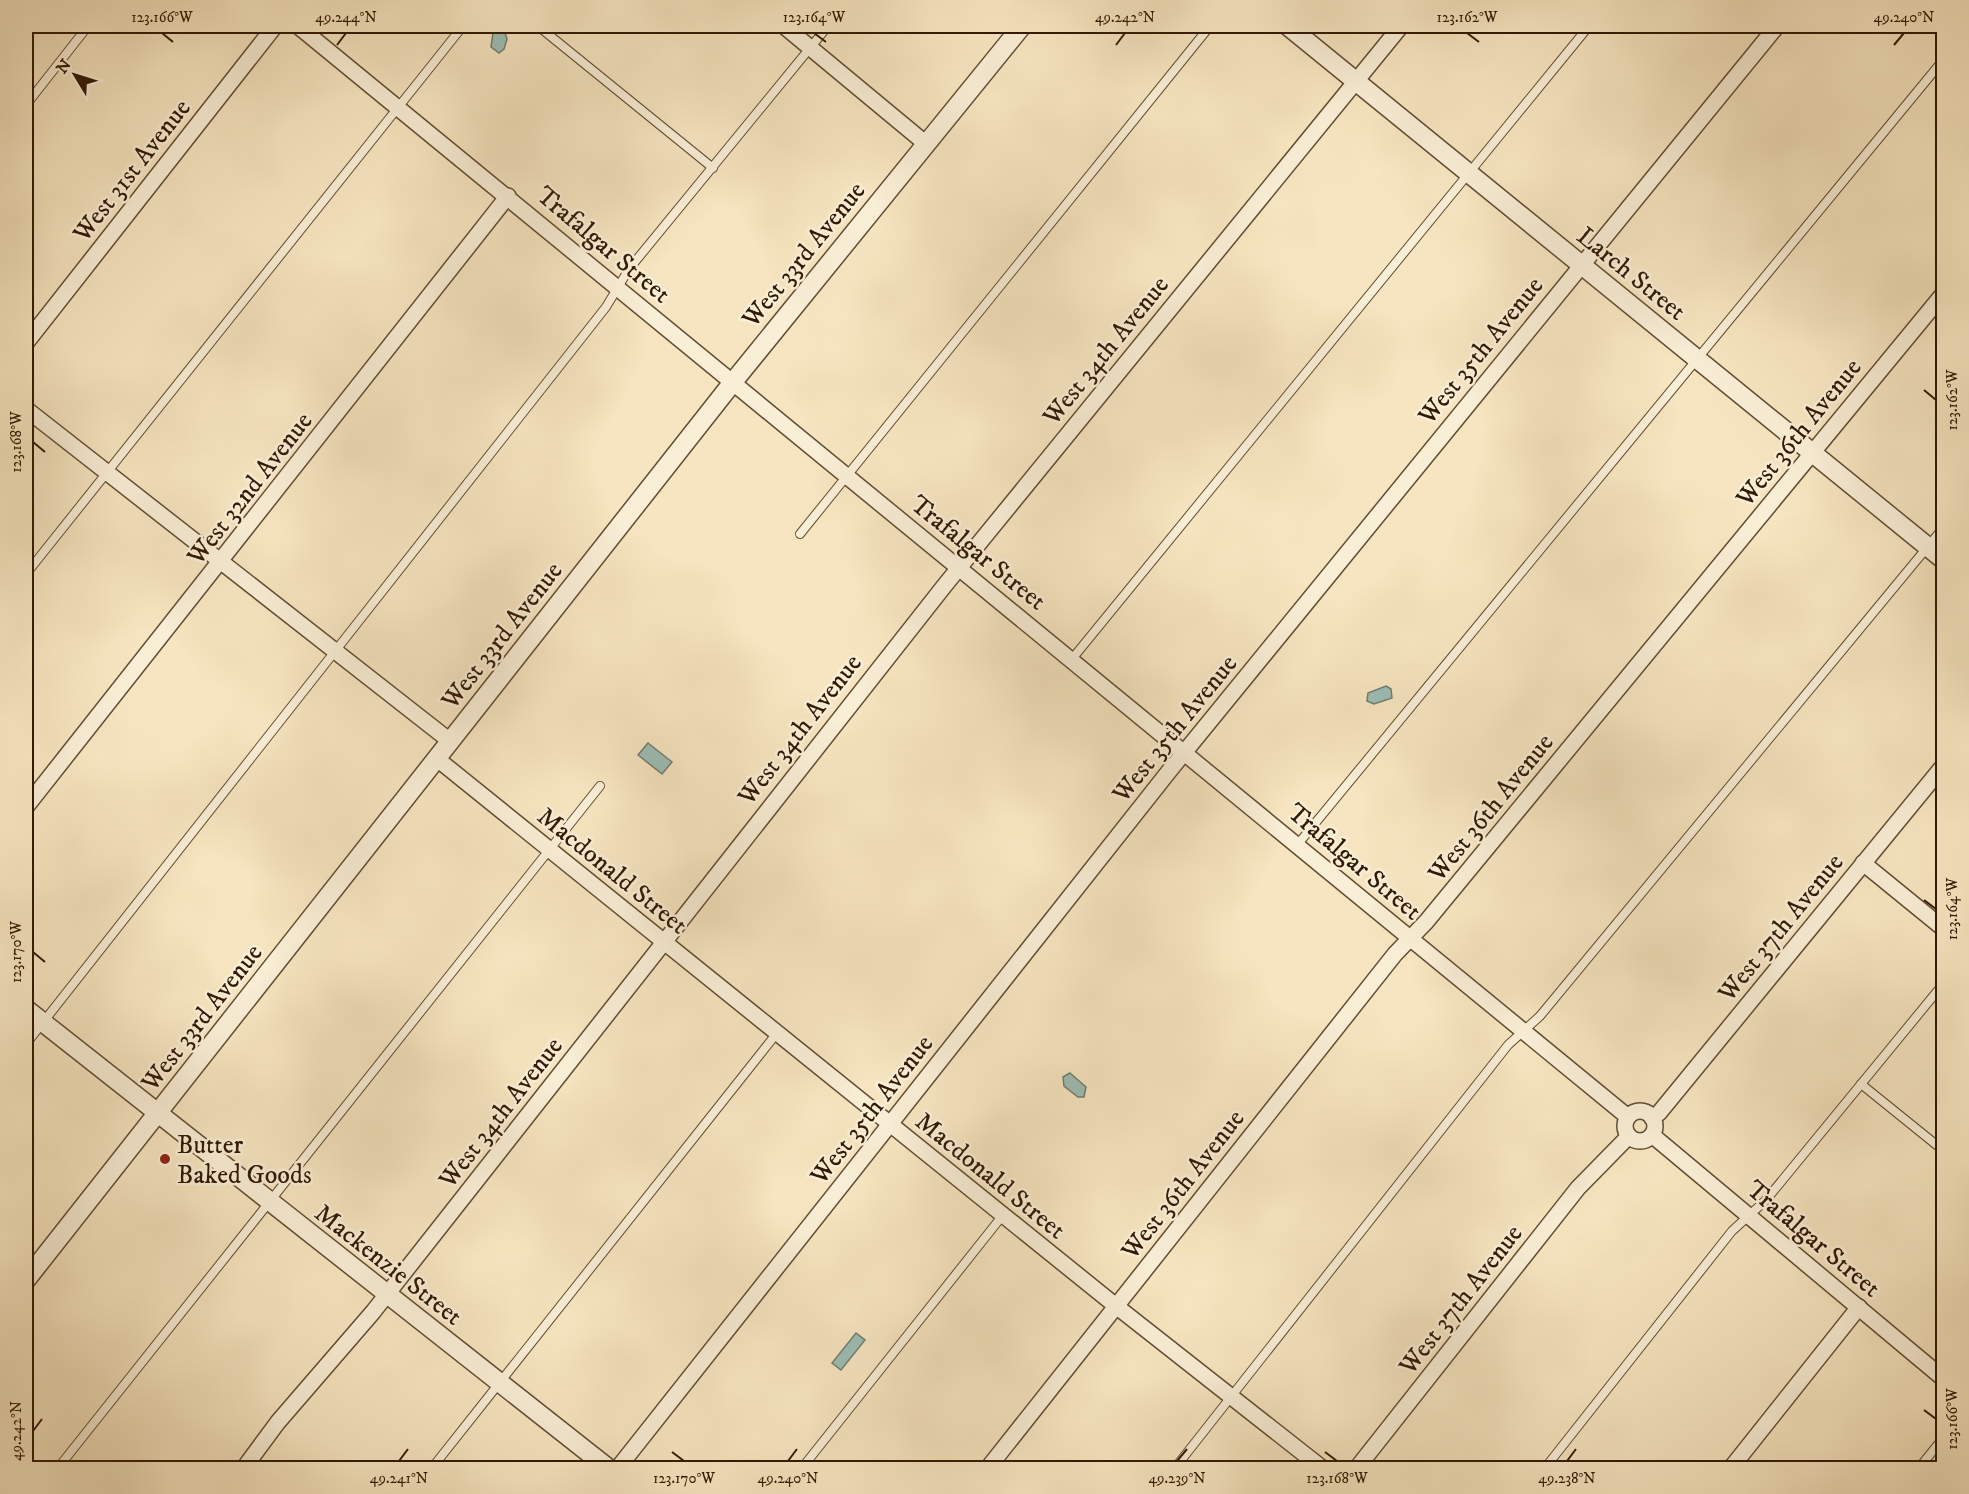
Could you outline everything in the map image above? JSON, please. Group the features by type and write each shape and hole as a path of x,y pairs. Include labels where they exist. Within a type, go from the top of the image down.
{"street":[{"name":"West 31st Avenue","path":"26,343 275,26"},
{"name":"Trafalgar Street","path":"298,26 1525,1030 1628,1117"},
{"path":"784,26 925,143"},
{"name":"West 33rd Avenue","path":"26,1280 733,382 1022,26"},
{"name":"Larch Street","path":"1288,26 1944,561"},
{"name":"West 34th Avenue","path":"244,1468 278,1422 386,1295 959,567 1401,26"},
{"name":"West 35th Avenue","path":"618,1468 1184,753 1777,26"},
{"name":"West 32nd Avenue","path":"26,807 221,563 508,196"},
{"name":"West 36th Avenue","path":"988,1468 1395,954 1411,938 1944,293"},
{"path":"26,409 334,653 450,741"},
{"name":"Macdonald Street","path":"436,758 1116,1306 1322,1468"},
{"name":"West 37th Avenue","path":"1652,1118 1659,1113 1944,765"},
{"path":"1863,863 1944,929"},
{"name":"Mackenzie Street","path":"26,1009 608,1468"},
{"path":"1641,1112 1652,1118 1655,1126 1652,1135 1641,1141 1629,1136 1625,1126 1628,1117 1641,1112"},
{"name":"Trafalgar Street","path":"1652,1135 1944,1379"},
{"name":"West 37th Avenue","path":"1357,1468 1578,1188 1629,1136"},
{"path":"1731,1468 1858,1307"}],"lane":[{"path":"26,105 88,26"},
{"path":"26,574 463,26"},
{"path":"538,26 713,168"},
{"path":"26,1044 606,306 628,269 828,26"},
{"path":"800,534 1210,26"},
{"path":"1072,659 1588,26"},
{"path":"1298,844 1944,59"},
{"path":"1175,1468 1508,1045 1540,1016 1944,527"},
{"path":"58,1468 600,786"},
{"path":"1545,1468 1732,1231 1766,1200 1944,983"},
{"path":"432,1468 777,1034"},
{"path":"1861,1084 1944,1151"},
{"path":"802,1468 1003,1215"},
{"path":"1919,1468 1944,1437"}],"water":[{"path":"494,26 503,26 507,39 504,49 499,53 491,47"},
{"path":"1386,686 1391,689 1392,698 1374,704 1367,701 1368,693"},
{"path":"648,743 672,762 662,774 638,755"},
{"path":"1070,1073 1086,1087 1084,1097 1078,1097 1064,1086 1063,1077"},
{"path":"856,1333 865,1340 841,1370 832,1363"}],"place":[{"name":"Butter Baked Goods","path":"165,1159"}]}
